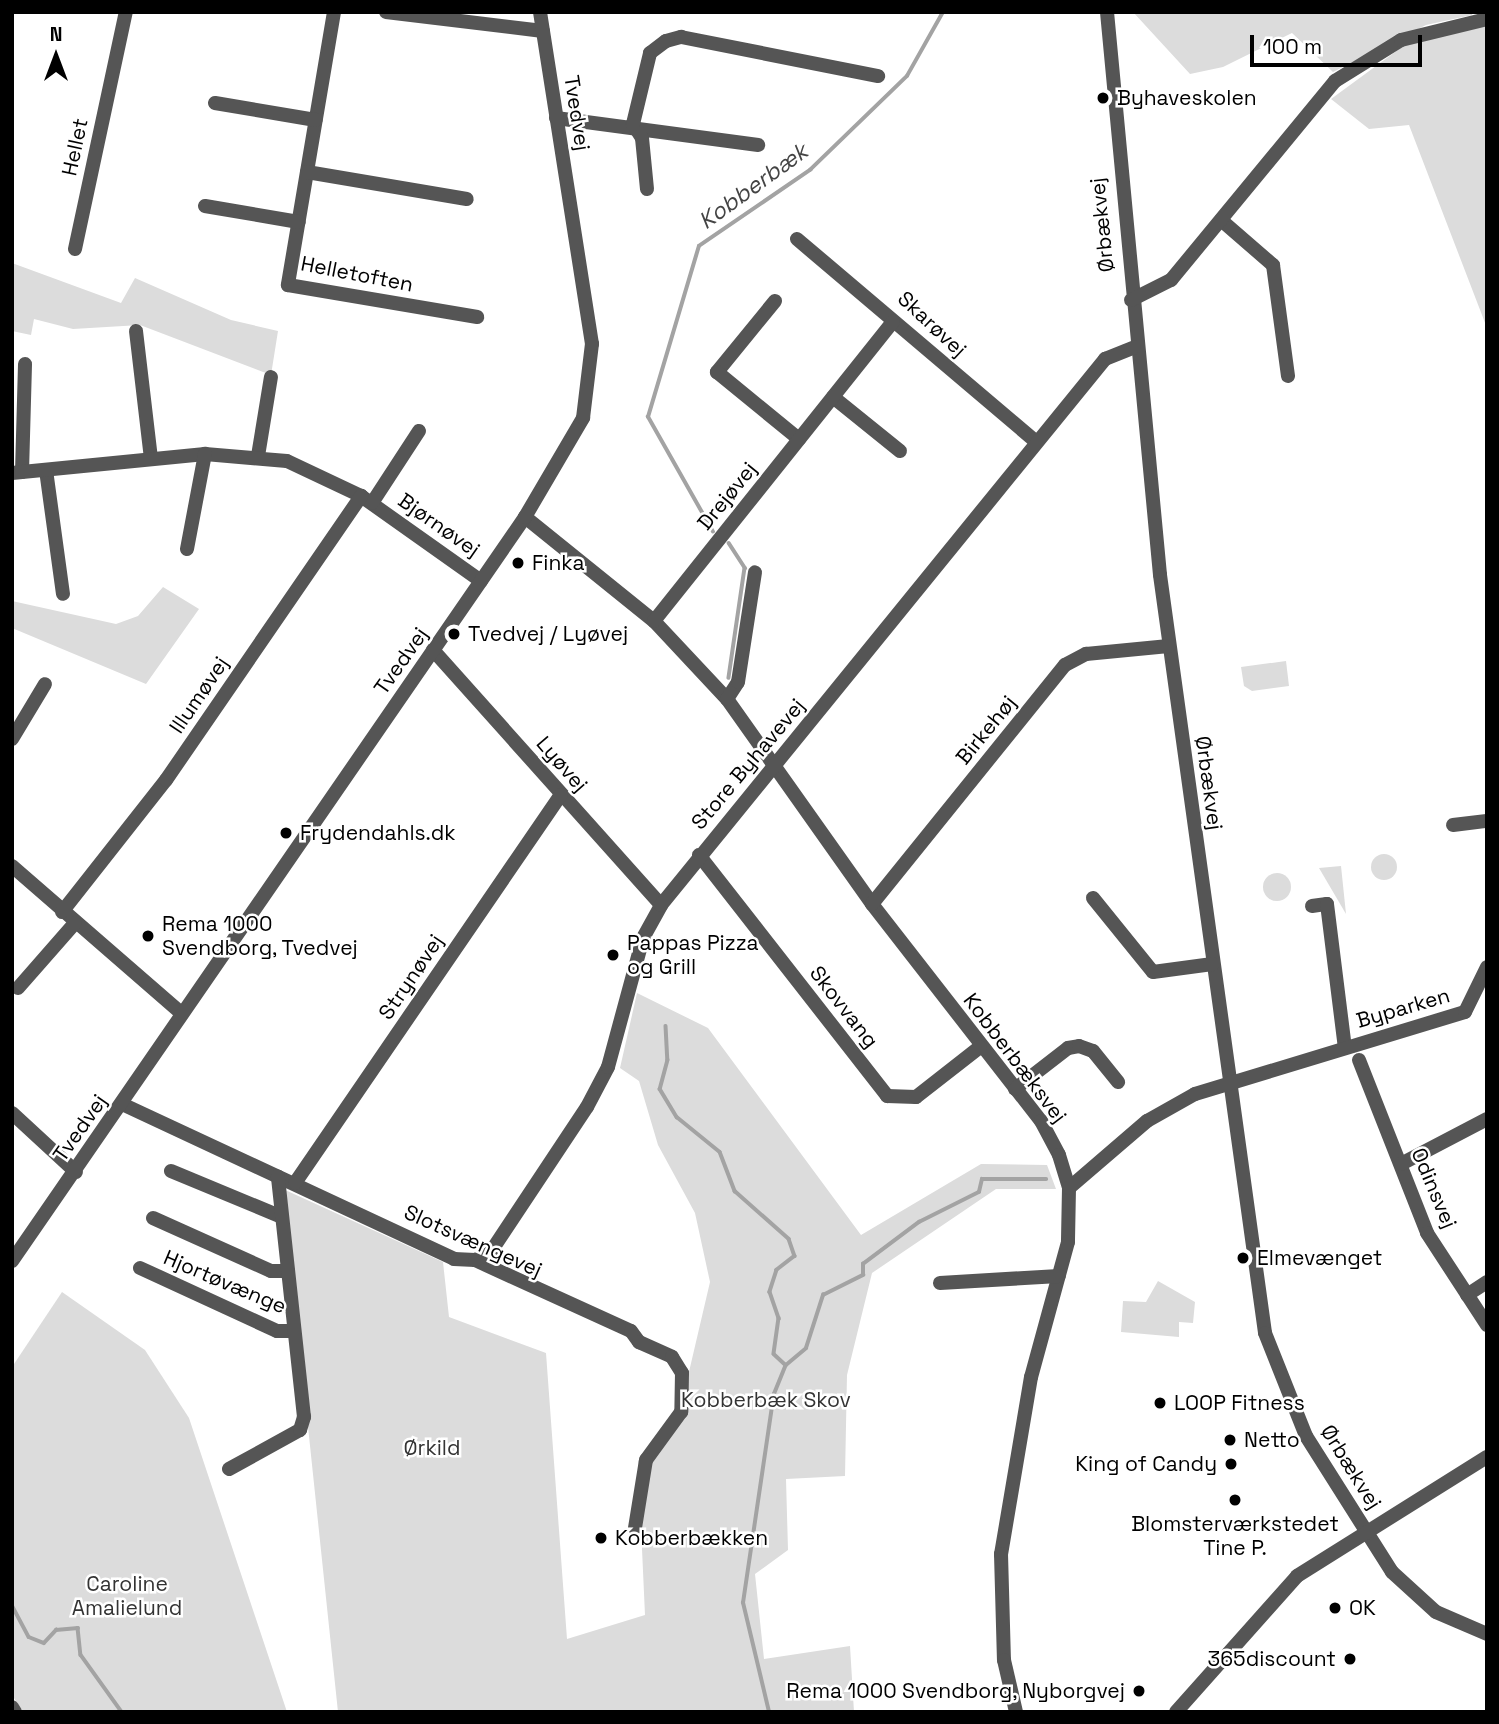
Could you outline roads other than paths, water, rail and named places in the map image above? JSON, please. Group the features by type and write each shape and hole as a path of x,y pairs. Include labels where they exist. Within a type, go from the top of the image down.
{"street":[{"name":"Hellet","path":"75,249 126,12"},
{"name":"Helletoften","path":"334,12 288,285 477,317"},
{"path":"386,12 543,31"},
{"name":"Tvedvej","path":"12,1261 525,517 583,418 591,380 592,344 540,12"},
{"name":"Ørbækvej","path":"1107,12 1134,347 1169,646 1265,1333 1280,1383 1367,1532 1417,1598 1487,1634"},
{"path":"1131,300 1171,281 1335,81 1385,47 1487,19"},
{"path":"647,189 642,138 633,124 650,53 681,37 878,75"},
{"path":"215,103 316,120"},
{"path":"556,118 633,124 758,145"},
{"path":"307,172 467,199"},
{"name":"Helletoften","path":"205,206 299,222"},
{"path":"1221,220 1273,265 1288,376"},
{"name":"Skarøvej","path":"797,239 884,307 892,322 1036,442"},
{"path":"775,301 717,372 799,439"},
{"name":"Drejøvej","path":"654,621 892,322"},
{"path":"136,331 150,459"},
{"name":"Store Byhavevej","path":"475,1259 490,1253 587,1107 608,1067 643,938 661,905 1105,359 1134,347"},
{"name":"Bjørnøvej","path":"25,364 17,472 205,454 258,456 318,471 366,499 481,581"},
{"path":"258,456 271,377"},
{"path":"833,397 900,451"},
{"name":"Bjørnøvej","path":"366,499 419,431"},
{"path":"187,549 205,454"},
{"path":"46,470 62,594"},
{"name":"Illumøvej","path":"62,912 166,780 366,499"},
{"name":"Kobberbæksvej","path":"525,517 654,621 726,699 872,904 980,1047 1041,1121 1069,1188 1068,1242 1031,1377 1001,1552 1004,1660 1016,1712"},
{"path":"726,699 738,682 755,572"},
{"name":"Birkehøj","path":"872,904 1065,665 1086,654 1169,646"},
{"name":"Lyøvej","path":"433,650 661,905"},
{"path":"12,739 45,684"},
{"name":"Strynøvej","path":"295,1183 561,795"},
{"path":"1453,825 1487,821"},
{"name":"Skovvang","path":"699,855 887,1096 916,1097 980,1047"},
{"path":"12,866 182,1014"},
{"path":"1093,898 1153,972 1212,964"},
{"name":"Byparken","path":"1312,905 1327,904 1345,1048"},
{"path":"18,988 75,923"},
{"name":"Byparken","path":"1069,1188 1160,1112 1229,1084 1465,1012 1487,967"},
{"path":"1015,1089 1068,1048 1079,1046 1093,1051 1118,1082"},
{"name":"Odinsvej","path":"1359,1059 1427,1233 1487,1325"},
{"name":"Slotsvængevej","path":"122,1104 454,1259 475,1259 631,1331 639,1342 672,1357 682,1373 681,1412 646,1460 635,1528"},
{"path":"12,1113 75,1172"},
{"path":"1401,1164 1487,1119"},
{"path":"171,1171 282,1217"},
{"name":"Hjortøvænge","path":"229,1469 300,1430 304,1417 278,1176"},
{"name":"Hjortøvænge","path":"153,1218 271,1271 288,1271"},
{"name":"Hjortøvænge","path":"140,1268 277,1331 294,1332"},
{"path":"940,1283 1059,1276"},
{"path":"1467,1295 1487,1282"},
{"path":"1176,1712 1279,1592 1367,1532 1487,1457"}],"waterway":[{"name":"Kobberbæk","path":"713,532 648,417 699,246 810,170 907,76 943,12"},
{"name":"Kobberbæk","path":"729,543 745,568 729,678"},
{"name":"Kobberbæk","path":"666,1026 668,1060 660,1089 677,1117 720,1152 735,1191 789,1239 795,1256 777,1270 770,1292 779,1318 774,1354 786,1365"},
{"path":"786,1365 806,1348 823,1295 863,1275 863,1264 919,1222 979,1192 982,1179 1046,1179"},
{"name":"Kobberbæk","path":"769,1712 743,1603 774,1394 786,1365"},
{"path":"12,1605 29,1637 44,1643 56,1630 78,1628 81,1655 122,1712"}],"place":[{"name":"Byhaveskolen","path":"1103,98"},
{"name":"Finka","path":"518,563"},
{"name":"Tvedvej / Lyøvej","path":"454,634"},
{"name":"Frydendahls.dk","path":"286,833"},
{"name":"Rema 1000 Svendborg, Tvedvej","path":"148,936"},
{"name":"Pappas Pizza og Grill","path":"613,955"},
{"name":"Elmevænget","path":"1243,1258"},
{"name":"LOOP Fitness","path":"1160,1403"},
{"name":"Netto","path":"1230,1440"},
{"name":"King of Candy","path":"1231,1464"},
{"name":"Blomsterværkstedet Tine P.","path":"1235,1500"},
{"name":"Kobberbækken","path":"601,1538"},
{"name":"OK","path":"1335,1608"},
{"name":"365discount","path":"1350,1659"},
{"name":"Rema 1000 Svendborg, Nyborgvej","path":"1139,1691"}],"park label":[{"name":"Kobberbæk Skov","path":"766,1400"},
{"name":"Ørkild","path":"432,1448"},
{"name":"Caroline Amalielund","path":"127,1596"}]}
